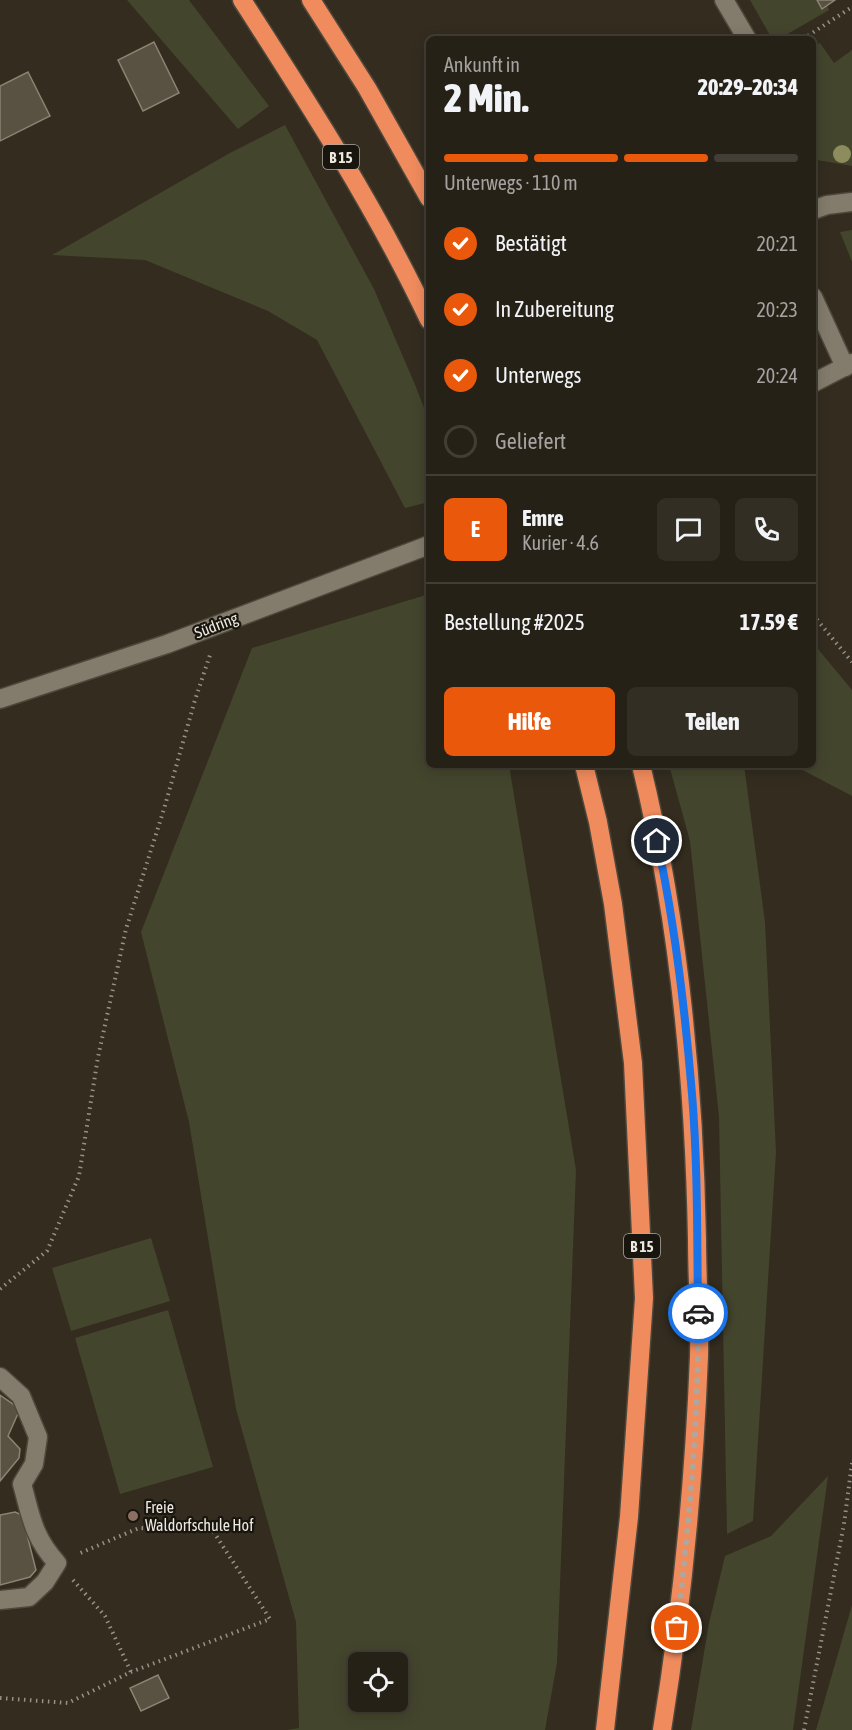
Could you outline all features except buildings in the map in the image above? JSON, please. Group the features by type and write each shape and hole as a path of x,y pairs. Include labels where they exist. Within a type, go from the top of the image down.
{"highway":[{"name":"B 15","path":"242,0 319,118 426,314"},
{"path":"311,0 368,88 426,193"},
{"name":"B 15","path":"585,768 598,822 613,904 633,1063 644,1298 629,1517 605,1730"},
{"path":"642,768 665,879 678,964 692,1095 696,1168 699,1354 681,1588 662,1730"}],"street":[{"path":"724,0 745,36"},
{"path":"816,209 826,205 852,202"},
{"path":"816,306 849,365 816,382"},
{"name":"Südring","path":"0,699 167,644 426,546"},
{"path":"0,1377 21,1396 38,1437 34,1464 22,1484 35,1530 44,1549 57,1563 45,1582 28,1597 0,1600"}],"path":[{"path":"808,36 852,7"},
{"path":"816,619 852,662"},
{"path":"0,1289 47,1251 79,1176 98,1057 126,929 195,700 221,623"},
{"path":"804,1730 844,1524 852,1463"},
{"path":"0,1698 68,1703 131,1672 270,1619 213,1531 139,1528 57,1563 105,1616 131,1672"}],"green space":[{"path":"127,0 189,0 269,106 238,129"},
{"path":"750,0 817,0 822,8 827,5 829,10 784,36 770,36"},
{"path":"820,43 834,63 852,50 852,166 817,160 816,158 816,49 818,48 816,45"},
{"path":"285,125 374,289 426,413 426,503 405,508 317,340 268,311 145,260 52,255 228,154"},
{"path":"852,230 852,262 840,232"},
{"path":"426,595 426,768 509,768 576,1170 557,1663 545,1730 287,1730 299,1728 296,1622 236,1409 189,1122 141,932 252,648"},
{"path":"816,647 852,690 852,796 799,768 816,768"},
{"path":"670,768 744,768 765,922 776,1152 753,1521 727,1534 719,1117 690,841"},
{"path":"151,1238 170,1301 71,1331 52,1268"},
{"path":"168,1310 213,1467 120,1494 75,1338"},
{"path":"828,1476 793,1730 691,1730 709,1623 725,1556 771,1536"},
{"path":"852,1605 852,1730 816,1730"}],"way so far":[{"path":"677,1628 693,1452 699,1354 698,1313"}],"place":[{"name":"Freie Waldorfschule Hof","path":"133,1516"}],"route":[{"path":"657,841 678,964 692,1095 696,1168 698,1313"}]}
